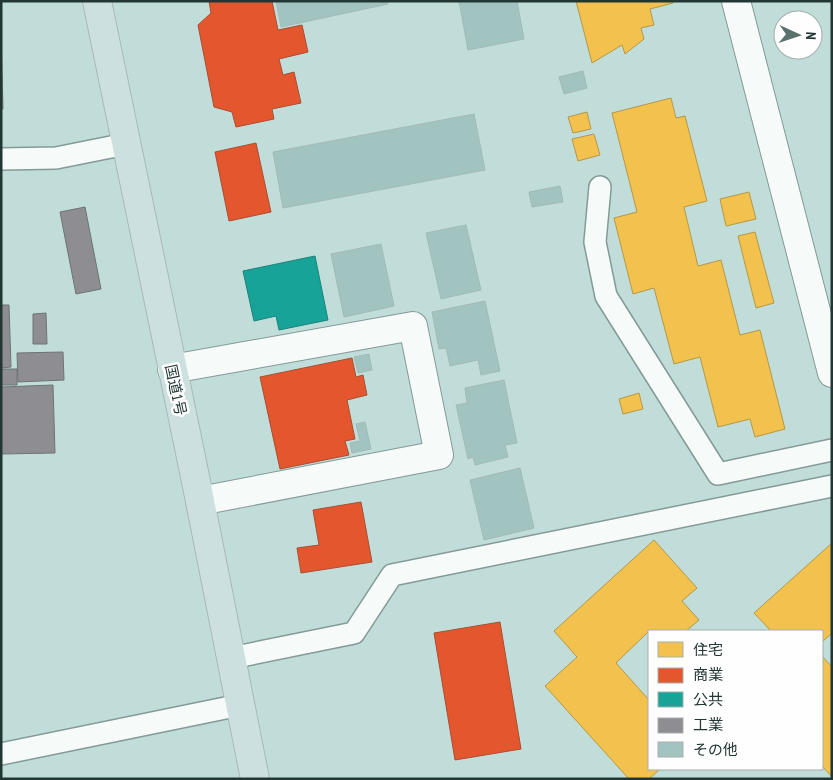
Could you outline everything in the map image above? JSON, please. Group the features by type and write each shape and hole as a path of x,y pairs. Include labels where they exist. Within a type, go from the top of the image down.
{"highway":[{"name":"国道1号","path":"96,1 200,501 255,779"}],"street":[{"path":"736,1 832,373"},
{"path":"172,369 413,326 438,455 200,501"}],"lane":[{"path":"1,159 56,158 126,144"},
{"path":"600,187 595,242 606,296 718,474 832,450"},
{"path":"231,658 354,633 392,576 832,486"},
{"path":"1,754 240,705"}],"building: 住宅":[{"path":"576,1 673,1 673,3 650,9 654,25 641,28 644,39 625,54 622,45 592,63"},
{"path":"671,98 676,118 685,116 707,201 684,207 698,266 721,260 740,335 760,330 785,429 755,437 750,419 718,427 700,357 674,364 654,288 633,294 614,218 637,212 612,113"},
{"path":"587,112 591,129 573,133 568,117"},
{"path":"594,134 600,155 578,161 572,139"},
{"path":"749,192 756,219 726,226 720,199"},
{"path":"755,232 774,303 756,308 738,236"},
{"path":"639,393 643,409 623,414 619,399"},
{"path":"654,540 697,588 682,601 699,620 687,630 648,630 616,663 648,699 648,770 659,770 649,779 629,779 545,686 577,657 554,631"},
{"path":"832,543 832,633 823,641 823,630 770,630 754,613"},
{"path":"823,657 832,667 832,777 823,767"}],"building: 商業":[{"path":"209,1 272,1 278,30 302,25 308,52 279,59 283,75 294,72 301,103 272,109 274,119 236,127 232,112 214,107 198,25 211,13"},
{"path":"256,143 271,212 229,221 215,152"},
{"path":"352,358 356,377 363,375 367,395 347,400 355,439 345,441 349,455 280,469 260,377"},
{"path":"361,502 372,562 301,573 297,548 319,545 313,510"},
{"path":"500,622 521,749 455,760 434,633"}],"building: 公共":[{"path":"315,256 328,320 279,330 276,316 254,321 243,271"}],"building: 工業":[{"path":"1,35 3,109 1,109"},
{"path":"85,207 101,289 76,294 60,212"},
{"path":"1,305 9,305 11,367 1,368"},
{"path":"46,313 47,344 33,344 33,314"},
{"path":"63,352 64,380 18,382 17,353"},
{"path":"1,369 17,369 17,385 1,385"},
{"path":"53,385 55,453 1,454 1,387"}],"building: その他":[{"path":"276,1 387,1 388,4 281,27"},
{"path":"459,1 517,1 524,39 468,50"},
{"path":"583,71 587,88 564,94 559,77"},
{"path":"474,114 485,170 283,208 273,152"},
{"path":"560,186 563,202 532,207 529,192"},
{"path":"466,225 481,290 441,299 426,233"},
{"path":"381,244 394,306 344,317 331,254"},
{"path":"485,301 500,371 481,375 478,360 450,366 446,348 439,349 432,312"},
{"path":"369,354 372,370 358,373 354,357"},
{"path":"504,380 517,443 505,445 508,457 475,465 473,457 468,459 456,405 467,403 465,388"},
{"path":"365,422 371,449 352,453 350,443 360,441 356,424"},
{"path":"520,468 534,528 484,540 470,480"}]}
